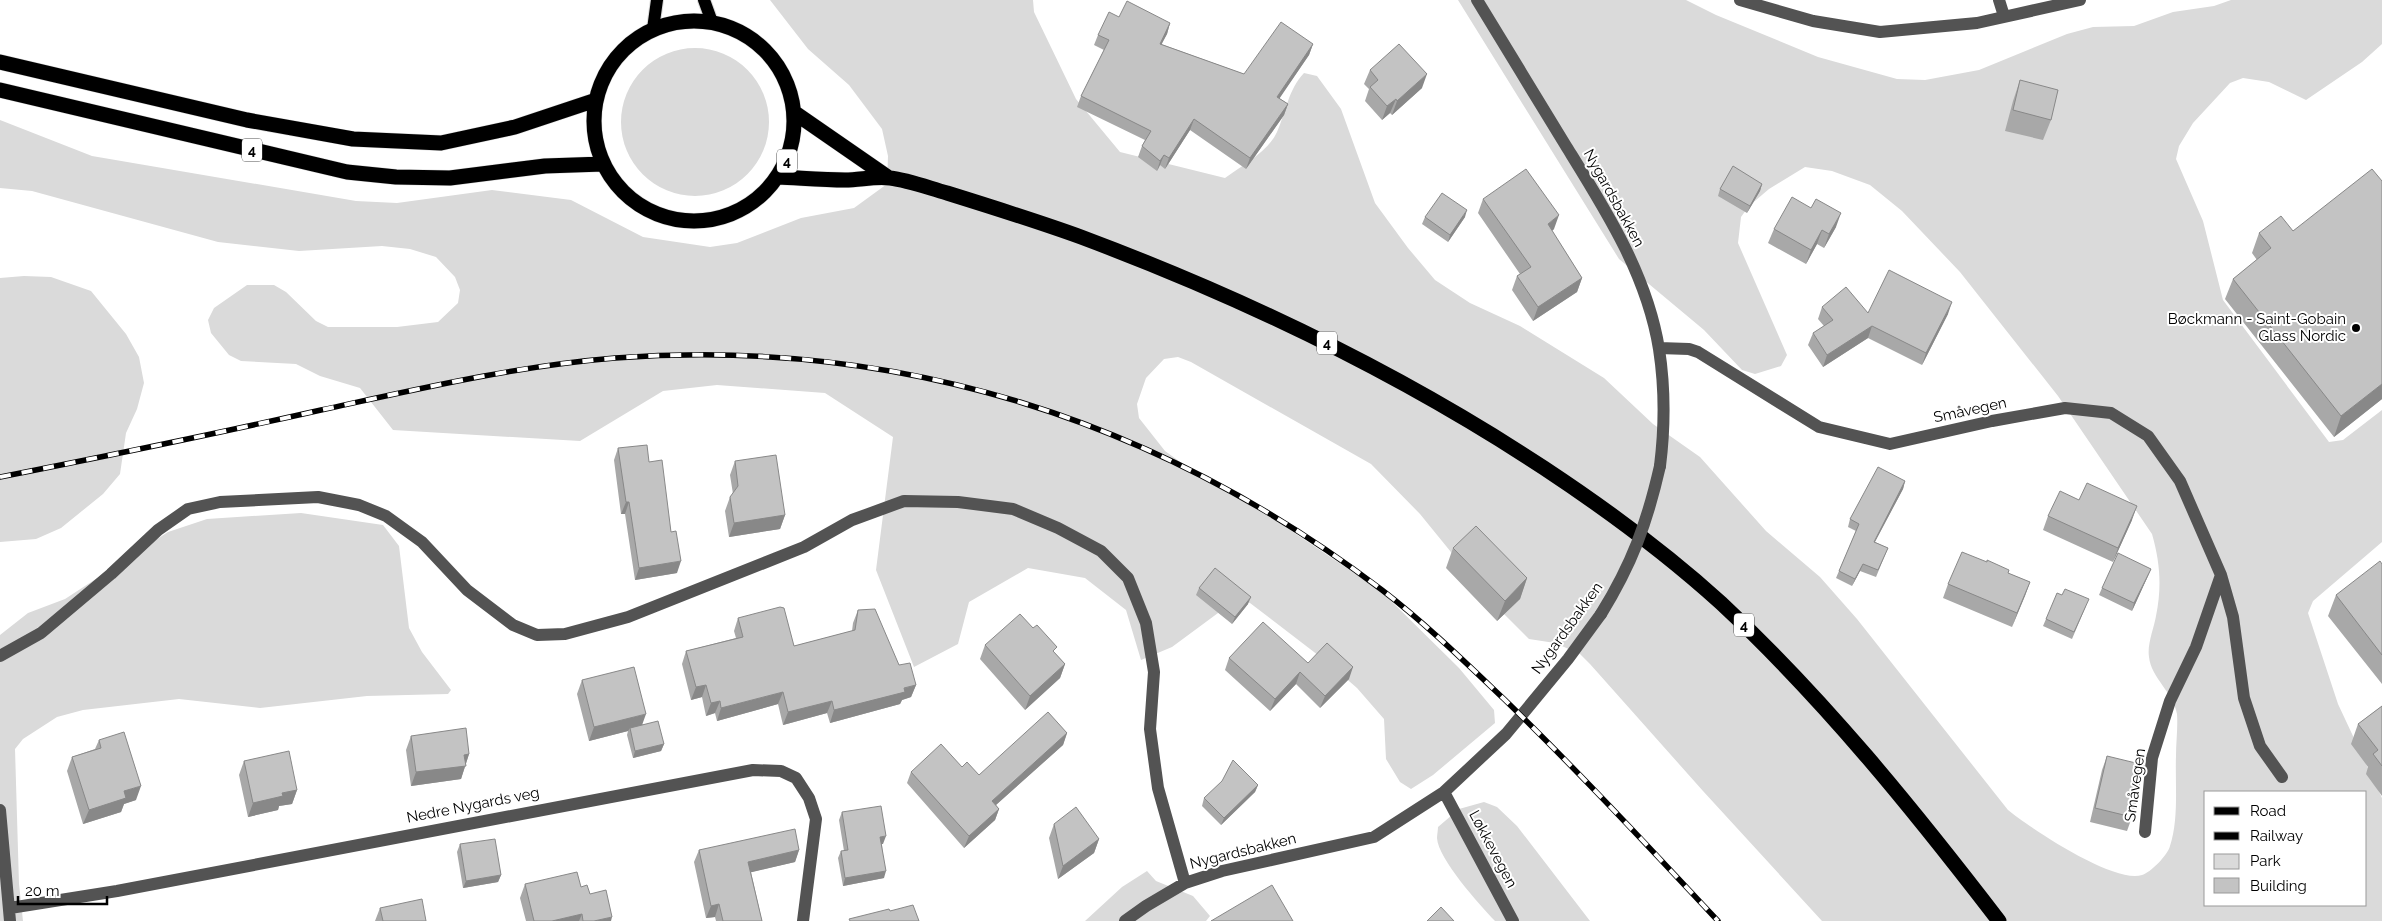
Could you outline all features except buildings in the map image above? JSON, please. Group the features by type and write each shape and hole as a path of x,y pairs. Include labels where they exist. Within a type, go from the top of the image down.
{"highway":[{"name":"4","path":"686,21 712,22 738,30 759,45 777,64 789,88 795,113 794,136 789,157 778,177 758,200 732,215 702,222 672,220 643,208 620,189 602,164 594,133 596,100 606,74 622,51 637,38 653,29 686,21"},
{"name":"4","path":"0,62 247,120 353,139 441,143 515,127 596,100"},
{"name":"4","path":"0,90 347,172 396,177 450,178 545,166 602,164"},
{"name":"4","path":"795,113 889,178"},
{"name":"4","path":"778,177 844,180 889,178 970,200 1059,230 1162,269 1269,314 1428,397 1484,430 1571,486 1677,565 1773,654 1860,748 1999,921"}],"main road":[{"path":"653,29 657,0"},
{"path":"704,0 712,22"}],"street":[{"name":"Nygardsbakken","path":"1125,921 1185,883 1222,871 1374,837 1444,792 1506,734 1568,659 1601,614 1623,576 1645,528 1660,466 1665,407 1659,348 1640,284 1610,218 1477,0"},
{"path":"1740,0 1813,21 1880,32 1977,23 2080,0"},
{"path":"1999,0 2004,16"},
{"name":"Småvegen","path":"1659,348 1689,349 1698,352 1819,428 1890,444 1992,421 2065,408 2111,413 2148,436 2180,481 2221,575 2232,617 2244,698 2260,746 2282,777"},
{"path":"0,656 41,633 111,574 158,530 188,509 220,502 318,497 359,505 386,516 422,542 467,590 513,625 537,635 565,634 628,618 804,547 852,520 904,501 958,502 1013,509 1058,528 1101,550 1128,578 1146,623 1154,672 1150,730 1158,788 1185,883"},
{"name":"Småvegen","path":"2145,832 2152,758 2170,701 2196,647 2221,575"},
{"name":"Nedre Nygards veg","path":"10,915 126,889 753,770 781,771 796,778 809,798 816,819 803,921"},
{"name":"Løkkevegen","path":"1444,792 1512,921"},
{"path":"0,810 10,915"}],"green space":[{"path":"770,0 1033,0 1034,12 1076,99 1120,152 1225,178 1254,158 1273,139 1294,87 1304,73 1317,76 1341,109 1375,203 1408,248 1435,280 1470,303 1520,326 1604,378 1653,424 1700,457 1766,531 1820,577 1857,619 2008,810 2034,829 2073,853 2112,871 2129,876 2145,874 2162,859 2169,850 2175,824 2177,714 2172,699 2154,672 2149,657 2150,641 2158,605 2157,555 2152,534 2058,396 1960,272 1902,211 1870,185 1832,171 1805,167 1769,189 1749,206 1741,217 1738,243 1787,355 1781,366 1755,374 1742,370 1704,330 1619,259 1458,0 1686,0 1716,15 1818,57 1897,79 1925,80 1979,70 2067,34 2093,27 2134,26 2173,12 2214,6 2231,0 2382,0 2382,44 2362,62 2306,100 2269,82 2243,78 2230,83 2193,123 2179,146 2176,159 2203,221 2223,300 2329,442 2343,440 2382,410 2382,542 2313,601 2308,613 2338,704 2382,798 2382,921 1822,921 1590,664 1580,654 1555,643 1529,639 1490,600 1420,514 1371,464 1191,362 1178,357 1164,359 1146,378 1137,404 1139,418 1165,451 1208,482 1256,507 1381,591 1459,668 1494,710 1495,723 1433,775 1411,789 1400,782 1386,759 1384,719 1357,688 1327,662 1250,603 1237,599 1172,647 1141,660 1126,610 1085,578 1028,568 969,602 958,644 914,667 876,570 893,437 825,393 717,385 663,391 580,441 393,430 360,388 320,376 296,364 241,361 229,355 211,333 208,320 214,308 247,285 274,285 286,292 316,321 328,327 397,327 438,322 458,303 460,290 455,277 436,257 410,249 382,246 299,251 218,242 32,191 0,188 0,120 92,156 356,201 397,203 492,190 571,200 643,237 710,247 737,243 801,218 854,208 887,184 888,156 882,129 849,85 808,49"},
{"path":"695,48 710,49 723,53 748,69 764,94 768,107 768,137 764,150 748,175 723,191 710,195 695,196 680,195 667,191 642,175 626,150 622,137 621,122 622,107 626,94 642,69 667,53 680,49"},
{"path":"24,276 51,277 91,291 126,334 139,357 144,383 137,409 126,433 120,474 103,494 61,528 36,539 0,542 0,278"},
{"path":"301,513 383,525 399,546 409,628 422,652 451,690 448,694 367,696 260,708 179,699 83,710 57,717 23,739 15,749 19,884 23,921 0,921 0,635 28,613 65,599 168,532 207,519"},
{"path":"1484,802 1497,807 1517,826 1590,921 1495,921 1444,858 1437,837 1438,827 1459,809"},
{"path":"1147,871 1156,881 1193,896 1210,916 1206,921 1085,921 1122,887"}],"railway":[{"path":"0,477 160,445 467,379 504,372 615,358 720,355 822,361 922,377 1020,402 1115,436 1207,479 1296,530 1382,590 1445,643 1532,726 1718,921"}],"place":[{"name":"Bøckmann - Saint-Gobain Glass Nordic","path":"2356,328"}]}
